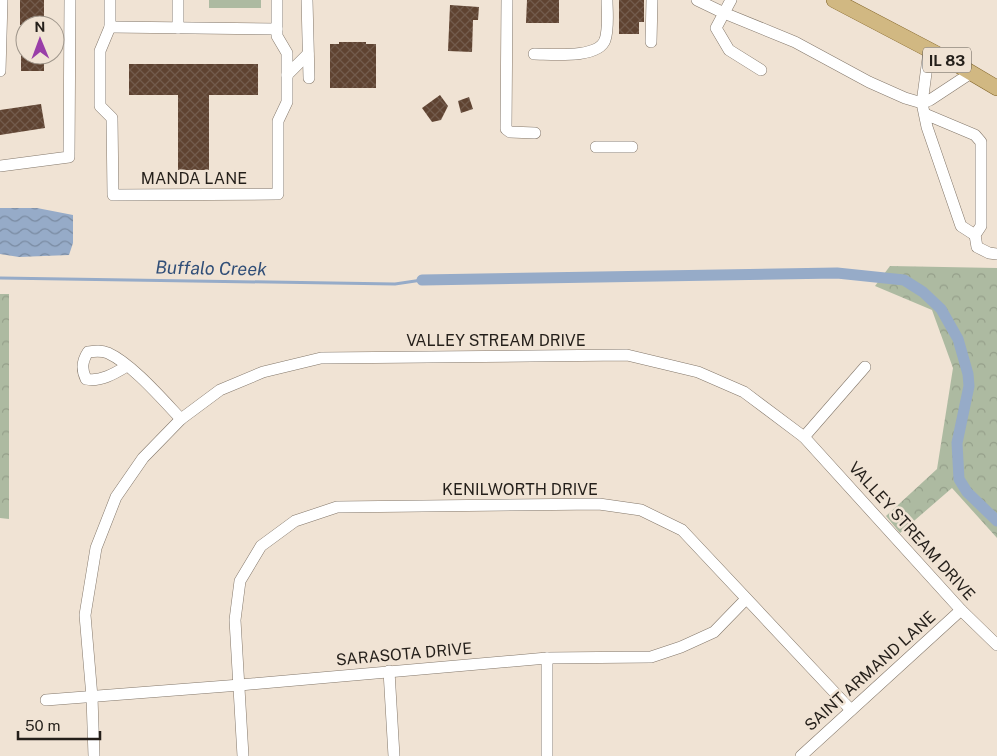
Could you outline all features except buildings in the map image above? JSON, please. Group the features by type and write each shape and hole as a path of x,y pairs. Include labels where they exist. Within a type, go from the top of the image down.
{"main road":[{"name":"IL 83","path":"834,0 997,88"}],"street":[{"path":"0,71 2,0"},
{"path":"0,166 69,157 70,0"},
{"name":"MANDA LANE","path":"110,0 110,27 100,51 100,106 112,118 112,195 278,194 278,121 287,102 287,53 278,36 277,0"},
{"path":"178,0 178,28"},
{"path":"307,0 309,78"},
{"path":"507,0 506,129 510,132 535,133"},
{"path":"534,54 587,53 596,50 605,40 607,0"},
{"path":"651,42 652,0"},
{"path":"697,0 795,42 869,82 905,98 976,135 981,142 981,226 975,235 977,247 989,253 997,254"},
{"path":"731,0 716,28 729,50 761,70"},
{"path":"110,27 278,29"},
{"path":"929,51 923,109 927,127 960,226 975,235"},
{"path":"287,75 308,54"},
{"path":"923,109 930,100 971,73"},
{"path":"596,147 632,147"},
{"name":"VALLEY STREAM DRIVE","path":"94,756 92,697 85,615 96,548 116,497 143,458 181,419 220,390 263,372 321,358 626,355 698,372 744,392 804,437 961,610 997,646"},
{"path":"127,366 143,379 181,419"},
{"path":"804,437 865,367"},
{"name":"KENILWORTH DRIVE","path":"243,756 236,620 240,581 261,546 295,521 337,507 599,504 641,510 682,530 851,710"},
{"name":"SARASOTA DRIVE","path":"46,700 547,658 651,658 714,632 746,599"},
{"name":"SAINT ARMAND LANE","path":"801,756 961,610"},
{"path":"547,658 547,756"},
{"path":"389,671 394,756"}],"green space":[{"path":"209,0 261,0 261,8 209,8"},
{"path":"890,266 997,268 997,538 952,488 900,533 886,516 937,469 953,368 932,310 875,286"},
{"path":"0,294 9,294 9,519 0,518"}],"water":[{"path":"0,208 37,208 73,215 73,243 69,255 19,257 0,254"}],"waterway":[{"path":"422,280 837,273 904,280 923,292 941,309 958,339 968,374 969,386 957,443 959,479 967,492 997,521"},
{"name":"Buffalo Creek","path":"0,278 395,284 422,280"}]}
